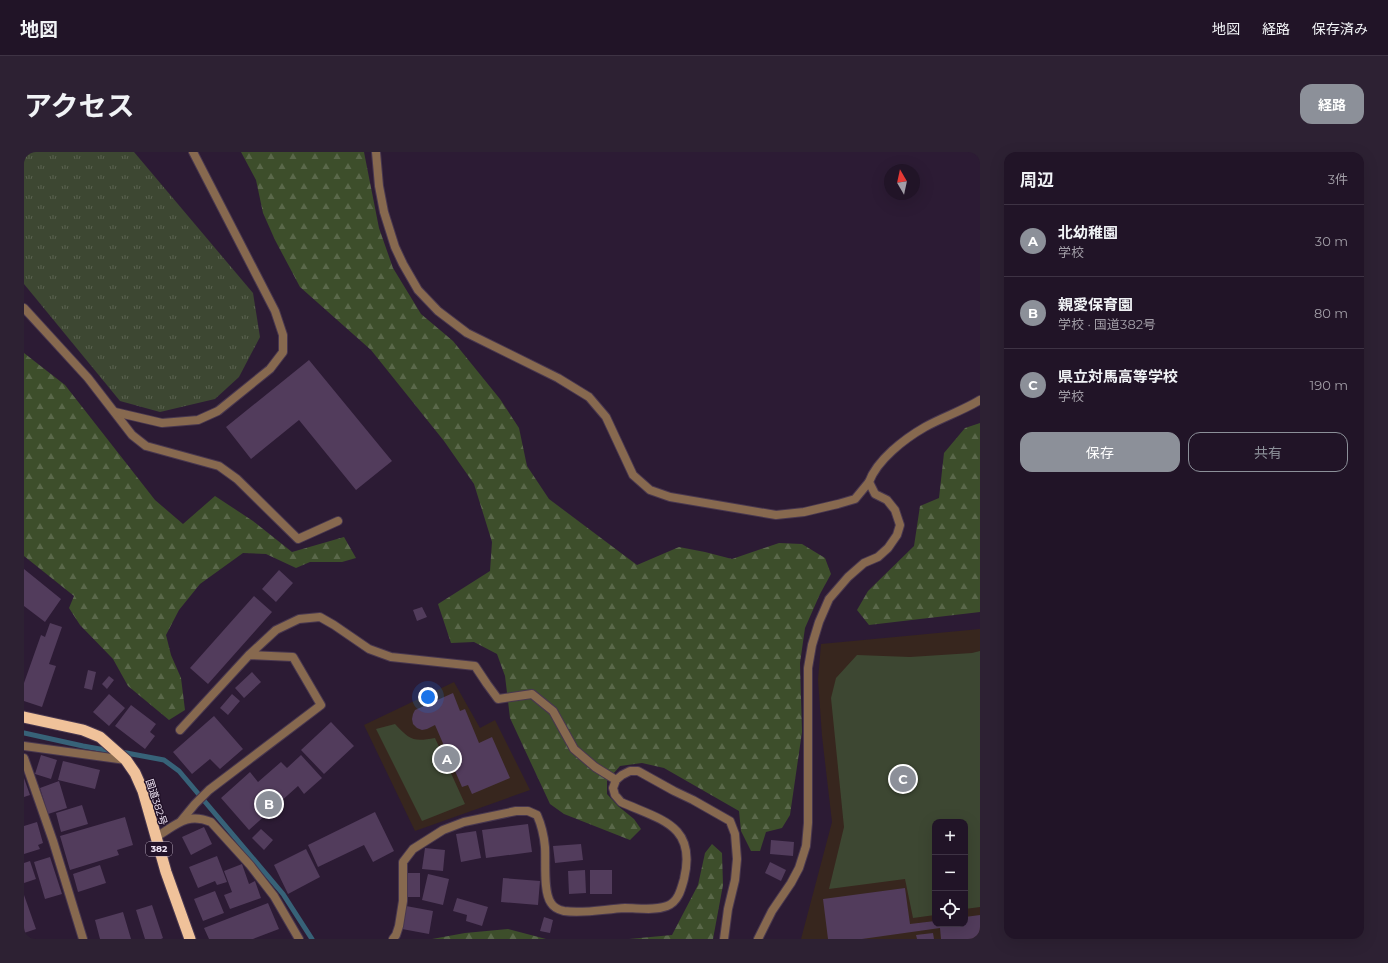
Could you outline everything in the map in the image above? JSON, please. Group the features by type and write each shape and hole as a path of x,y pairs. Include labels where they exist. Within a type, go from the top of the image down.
{"highway":[{"name":"国道382号","path":"24,716 83,730 100,737 126,760 135,773 143,791 166,872 190,939"}],"street":[{"path":"115,412 162,423 198,420 218,411 270,369 283,352 284,335 275,311 193,152"},
{"path":"376,152 379,186 384,212 395,247 418,290 438,311 467,333 558,378 589,397 606,417 633,475 650,490 670,497 776,515 804,512 838,504 855,499 869,482 873,472 890,452 924,428 980,400"},
{"path":"24,308 65,352 115,412 132,435 146,446 219,466 237,479 298,539 338,521"},
{"path":"758,939 772,911 791,884 799,868 806,846 808,823 808,668 812,645 819,622 830,599 848,577 864,563 878,556 888,548 897,535 900,525 895,510 887,500 875,494 869,482"},
{"path":"180,730 249,655 276,630 299,619 320,617 334,624 369,649 390,657 475,666 486,684 498,699 532,694 553,711 574,749 595,767 616,780"},
{"path":"181,821 209,790 321,705 293,657 249,655"},
{"path":"24,746 126,760"},
{"path":"24,758 53,841 83,939"},
{"path":"393,939 399,926 402,901 403,862 413,849 443,830 464,822 516,811 528,812 537,815 545,846 545,874 548,898 556,908 563,911 597,911 624,908 653,909 667,906 675,900 681,891 687,854 684,842 678,832 671,825 621,802 615,795 613,788 616,780 630,771 638,771 730,821 735,834 737,859 735,880 728,909 724,939"},
{"path":"156,837 181,821 192,817 211,822 250,865 274,896 298,939"}],"shaded area":[{"path":"980,629 980,939 801,939 832,822 822,736 818,680 821,644"},
{"path":"454,682 480,728 495,720 530,790 415,831 364,725"}],"green space":[{"path":"24,152 134,152 253,293 260,337 239,377 215,399 160,412 120,401 24,284"},
{"path":"241,152 364,152 379,228 393,268 421,314 453,341 500,399 519,428 527,466 549,499 637,565 679,547 732,559 779,543 802,544 825,558 831,574 820,594 805,628 800,663 802,732 790,815 782,828 766,832 760,851 751,851 741,831 739,811 664,768 642,763 620,766 607,781 607,794 618,806 634,819 641,829 630,840 564,814 550,804 510,718 505,676 497,654 474,642 451,643 438,604 490,571 492,542 474,484 444,441 371,350 300,287 275,240 263,213 256,180"},
{"path":"24,353 65,385 155,500 183,524 215,496 253,521 292,552 344,537 356,558 342,562 310,562 296,568 266,554 243,553 200,584 179,610 166,635 171,655 181,678 185,710 169,720 128,686 113,659 80,625 69,608 74,596 24,556"},
{"path":"980,423 980,612 869,625 857,610 868,591 914,546 920,506 939,498 944,453 965,428"},
{"path":"980,651 980,907 968,909 968,819 932,819 932,915 913,918 905,879 829,889 844,827 831,698 836,678 857,655 910,657 972,653"},
{"path":"395,724 408,737 417,740 435,738 465,804 422,821 376,729"},
{"path":"712,844 722,853 723,885 713,939 629,939 672,935 698,885 705,853"},
{"path":"508,929 546,939 432,939 465,933"}],"building":[{"path":"309,360 392,461 356,490 299,420 251,459 226,427"},
{"path":"24,569 61,599 45,622 24,606"},
{"path":"279,570 293,583 276,602 262,589"},
{"path":"254,596 272,612 208,684 190,668"},
{"path":"422,607 427,617 417,621 413,610"},
{"path":"50,623 62,627 49,664 56,666 42,707 24,701 24,683 41,635 45,637"},
{"path":"88,670 96,672 92,690 84,688"},
{"path":"252,672 261,682 244,698 235,688"},
{"path":"109,676 114,680 107,689 102,684"},
{"path":"453,693 460,711 465,709 479,743 492,737 510,778 472,794 468,785 462,787 435,725 422,730 413,724 412,719 415,710"},
{"path":"109,694 125,708 109,726 93,712"},
{"path":"232,694 240,701 228,715 220,708"},
{"path":"131,705 156,724 150,732 155,736 145,749 115,726"},
{"path":"214,716 243,749 220,769 210,759 192,774 173,752"},
{"path":"331,722 354,746 324,774 301,750"},
{"path":"41,755 57,760 51,779 35,774"},
{"path":"301,755 322,778 304,794 298,786 249,830 221,798 250,772 258,782 281,762 287,768"},
{"path":"63,761 100,770 95,789 58,780"},
{"path":"24,778 30,795 24,797"},
{"path":"59,781 67,808 48,814 40,788"},
{"path":"82,805 88,824 61,832 56,813"},
{"path":"375,812 394,851 373,862 364,845 318,867 308,845"},
{"path":"125,817 133,845 117,850 119,855 70,870 60,836"},
{"path":"37,822 43,843 38,845 40,849 24,854 24,826"},
{"path":"528,824 532,852 486,858 482,830"},
{"path":"204,827 212,844 191,855 182,837"},
{"path":"261,829 273,840 264,850 252,838"},
{"path":"476,831 481,858 461,862 456,834"},
{"path":"771,840 794,842 793,856 770,854"},
{"path":"581,844 583,860 555,863 553,846"},
{"path":"425,848 445,850 443,871 422,869"},
{"path":"306,849 320,877 288,894 274,865"},
{"path":"217,856 227,882 217,885 215,881 198,888 189,867"},
{"path":"50,857 62,894 45,899 34,862"},
{"path":"30,861 36,879 24,883 24,863"},
{"path":"770,862 786,870 781,881 765,873"},
{"path":"242,864 249,884 255,881 261,898 230,909 224,895 232,892 224,871"},
{"path":"100,865 106,883 78,892 73,874"},
{"path":"585,870 586,893 569,894 568,871"},
{"path":"590,870 612,870 612,894 590,894"},
{"path":"407,873 420,873 420,897 407,897"},
{"path":"428,874 449,879 443,905 422,900"},
{"path":"503,878 540,881 538,905 501,902"},
{"path":"905,888 910,924 932,921 932,927 968,927 968,917 980,915 980,939 941,939 940,928 862,939 828,939 823,899"},
{"path":"215,891 224,913 203,921 194,899"},
{"path":"24,895 36,929 24,933"},
{"path":"457,898 488,907 482,926 466,921 467,915 453,911"},
{"path":"268,903 279,929 253,939 209,939 204,928"},
{"path":"152,905 163,938 161,939 145,939 136,910"},
{"path":"406,906 433,911 429,934 402,929"},
{"path":"123,912 131,939 100,939 95,920"},
{"path":"544,917 553,920 550,933 540,931"},
{"path":"933,933 934,939 917,939 916,935"}],"waterway":[{"path":"24,733 111,751"},
{"path":"121,752 164,760 179,771 283,894 312,939"}],"place":[{"name":"北幼稚園","path":"447,759"},
{"name":"県立対馬高等学校","path":"903,779"},
{"name":"親愛保育園","path":"269,804"}]}
